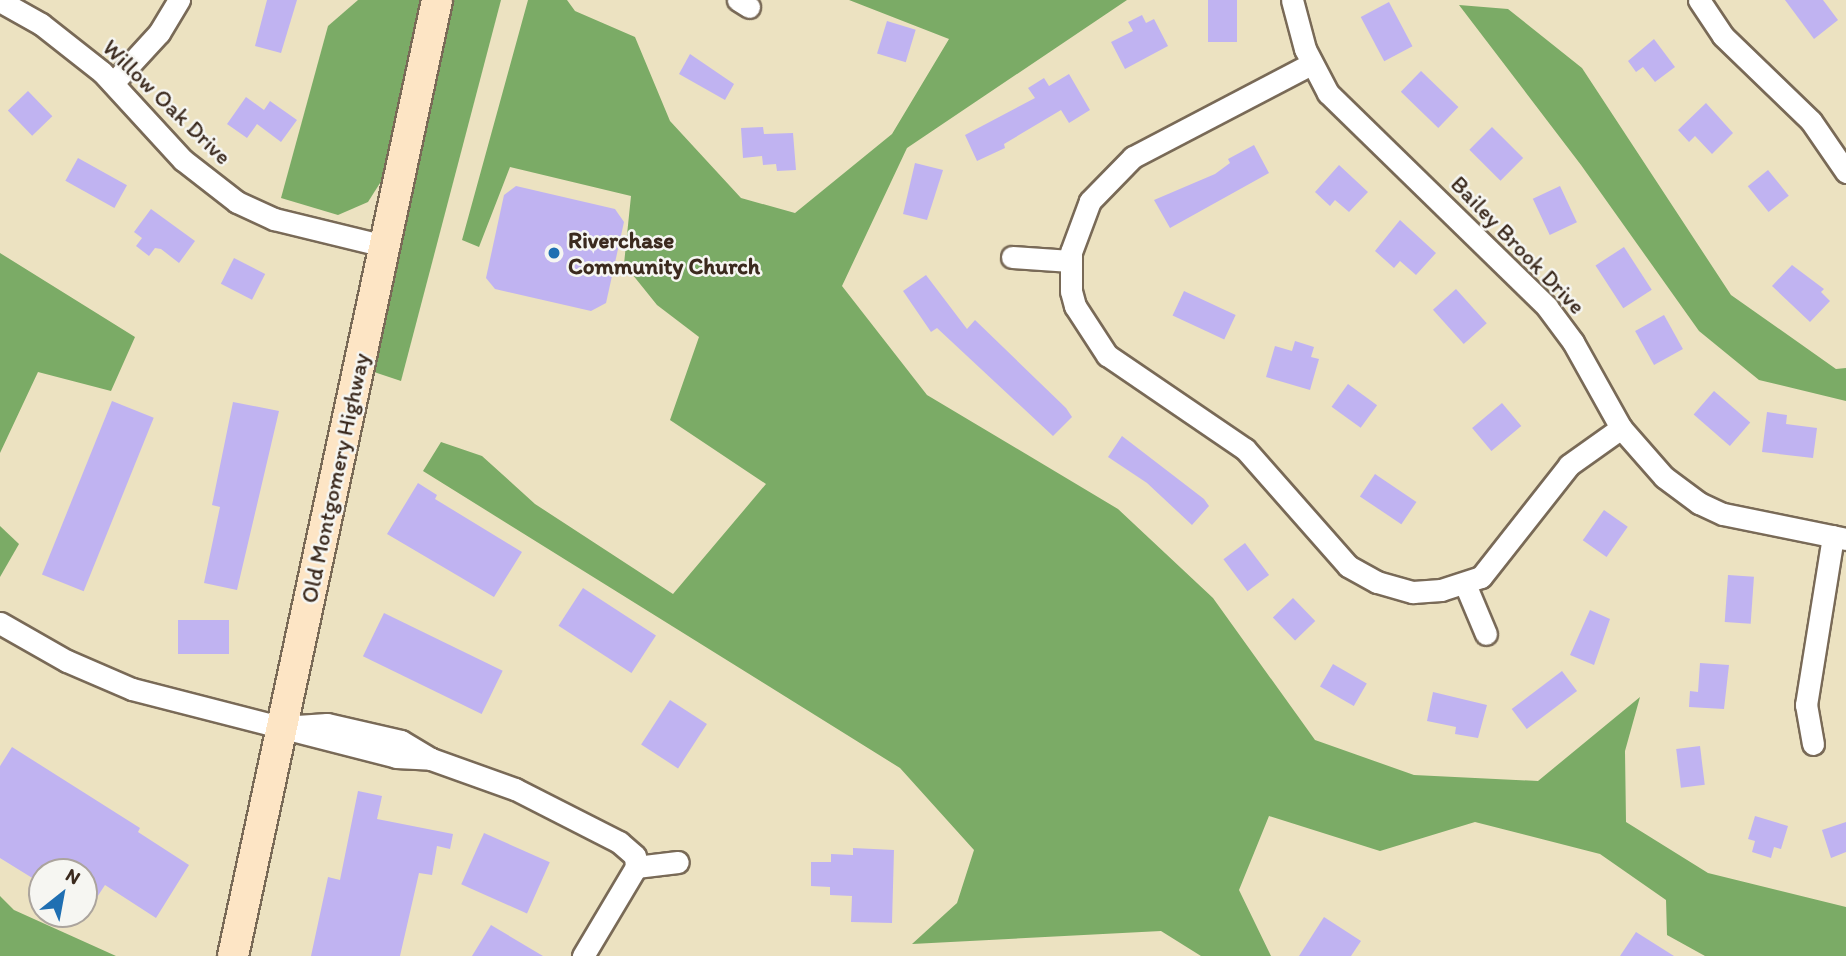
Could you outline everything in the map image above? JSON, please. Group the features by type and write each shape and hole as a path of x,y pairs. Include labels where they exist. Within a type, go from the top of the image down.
{"street":[{"path":"113,83 159,33 179,0"},
{"name":"Old Montgomery Highway","path":"233,956 437,0"},
{"name":"Bailey Brook Drive","path":"1292,0 1311,65 1328,93 1547,307 1573,342 1621,428 1664,477 1699,503 1744,520 1839,538"},
{"path":"1699,0 1723,36 1811,121 1846,172"},
{"name":"Willow Oak Drive","path":"0,1 66,42 113,83 183,160 237,202 274,219 384,246"},
{"path":"1311,65 1121,166 1090,201 1075,234 1071,261 1075,306 1107,355 1245,449 1348,566 1377,582 1413,592 1465,584 1493,567 1569,466 1621,428"},
{"path":"1012,257 1071,261"},
{"path":"1813,744 1805,705 1839,538"},
{"path":"1465,584 1486,634"},
{"path":"0,623 67,661 132,689 281,728 327,724 401,741 431,759 515,789 619,842 635,856 636,867 583,956"},
{"path":"636,867 678,862"}],"green space":[{"path":"358,0 424,0 387,172 368,202 338,215 281,198 328,26"},
{"path":"454,0 501,0 401,381 374,372"},
{"path":"528,0 567,0 575,11 635,37 670,121 741,198 795,213 892,134 949,39 849,0 1127,0 907,148 842,286 927,395 1118,509 1213,598 1315,740 1414,775 1538,781 1640,697 1625,751 1626,822 1708,873 1846,907 1846,956 1705,956 1667,935 1666,900 1600,854 1475,822 1380,851 1269,816 1239,890 1271,956 1201,956 1161,931 912,944 957,903 974,850 900,768 423,471 441,442 482,456 535,504 673,594 766,484 670,420 699,337 657,305 624,264 631,196 510,167 479,247 462,240"},
{"path":"1459,5 1508,9 1582,68 1731,295 1836,369 1846,368 1846,401 1759,380 1699,331 1581,165"},
{"path":"0,253 135,337 111,391 38,372 0,453"},
{"path":"0,526 19,544 0,577"},
{"path":"0,896 14,910 28,916 28,928 54,928 116,956 0,956"}],"building":[{"path":"267,0 297,0 281,53 255,46"},
{"path":"1208,0 1237,0 1237,42 1208,42"},
{"path":"1785,0 1823,0 1838,20 1814,39"},
{"path":"1389,2 1412,46 1384,61 1361,17"},
{"path":"1142,15 1146,23 1154,19 1168,46 1125,69 1111,42 1133,31 1128,22"},
{"path":"887,21 916,30 906,62 877,54"},
{"path":"1654,39 1675,67 1655,82 1643,67 1636,72 1628,61"},
{"path":"690,54 734,84 725,100 679,74"},
{"path":"1421,71 1458,107 1438,128 1401,92"},
{"path":"1069,74 1090,110 1069,123 1061,110 1004,144 1005,148 977,161 965,135 1035,98 1028,88 1044,78 1049,86"},
{"path":"28,91 52,116 32,136 8,110"},
{"path":"246,97 264,110 270,101 297,120 281,142 257,124 247,138 227,124"},
{"path":"1706,103 1733,133 1712,154 1695,136 1689,142 1678,130"},
{"path":"763,127 764,134 793,133 796,170 777,171 776,164 763,165 762,156 743,158 741,128"},
{"path":"1492,127 1523,158 1500,181 1469,150"},
{"path":"1254,145 1269,173 1170,228 1154,200 1215,174 1230,163 1228,159"},
{"path":"78,158 127,185 114,208 65,181"},
{"path":"915,163 943,170 927,220 903,214"},
{"path":"1339,165 1368,192 1349,212 1335,200 1330,206 1315,192"},
{"path":"1768,170 1789,196 1769,212 1748,186"},
{"path":"516,186 615,209 624,222 606,303 591,311 495,289 486,278 504,195"},
{"path":"1560,186 1577,222 1550,235 1533,199"},
{"path":"151,209 195,241 179,263 161,249 155,248 149,256 136,246 142,238 134,232"},
{"path":"1400,220 1436,253 1416,275 1400,261 1394,268 1375,251"},
{"path":"1624,247 1652,290 1623,308 1595,266"},
{"path":"234,258 265,274 252,300 221,284"},
{"path":"1792,265 1824,289 1821,292 1830,301 1810,322 1772,286"},
{"path":"926,275 967,329 975,320 1066,408 1072,417 1053,436 937,328 931,332 903,291"},
{"path":"1456,289 1487,323 1464,344 1433,310"},
{"path":"1184,291 1236,315 1224,340 1173,315"},
{"path":"1664,315 1683,349 1654,365 1635,331"},
{"path":"1295,341 1314,347 1311,357 1319,359 1310,390 1266,377 1275,346 1292,351"},
{"path":"1348,384 1377,405 1361,428 1332,407"},
{"path":"1714,391 1750,422 1730,446 1694,414"},
{"path":"112,401 154,418 84,591 42,574"},
{"path":"233,402 279,411 237,590 204,583 220,507 212,505"},
{"path":"1502,403 1521,426 1491,451 1472,428"},
{"path":"1767,412 1787,415 1786,424 1817,428 1813,458 1762,452"},
{"path":"1122,436 1204,499 1209,506 1192,525 1147,483 1108,457"},
{"path":"1375,474 1416,502 1401,524 1360,496"},
{"path":"418,483 437,495 435,499 522,552 494,597 387,534"},
{"path":"1604,510 1628,527 1607,557 1583,540"},
{"path":"1245,543 1269,575 1248,591 1223,559"},
{"path":"1728,575 1754,577 1751,624 1725,622"},
{"path":"583,588 656,635 631,673 558,626"},
{"path":"1293,598 1315,621 1295,640 1273,617"},
{"path":"1590,610 1610,619 1594,665 1570,655"},
{"path":"384,613 503,671 482,714 363,656"},
{"path":"178,620 229,620 229,654 178,654"},
{"path":"1700,663 1729,665 1724,709 1689,707 1690,691 1698,692"},
{"path":"1333,664 1367,684 1354,706 1320,687"},
{"path":"1562,671 1577,691 1527,729 1512,709"},
{"path":"1433,692 1487,705 1478,738 1455,734 1456,727 1427,721"},
{"path":"670,700 707,724 678,768 641,744"},
{"path":"1700,746 1705,785 1681,788 1676,749"},
{"path":"12,747 140,828 138,832 189,865 156,918 105,885 98,896 98,858 28,858 28,875 0,858 0,766"},
{"path":"358,791 382,796 377,819 453,834 450,849 437,846 432,875 419,873 400,956 311,956 328,877 340,880"},
{"path":"1755,816 1788,826 1781,849 1774,847 1771,858 1752,852 1755,841 1748,839"},
{"path":"1846,822 1846,852 1831,858 1822,830"},
{"path":"484,833 550,862 527,913 461,884"},
{"path":"853,848 894,850 892,923 851,922 852,896 830,895 830,887 811,886 811,862 831,862 831,854 853,855"},
{"path":"1324,917 1361,941 1351,956 1299,956"},
{"path":"491,925 543,956 472,956"},
{"path":"1636,932 1674,956 1620,956"}],"place":[{"name":"Riverchase Community Church","path":"554,253"}]}
